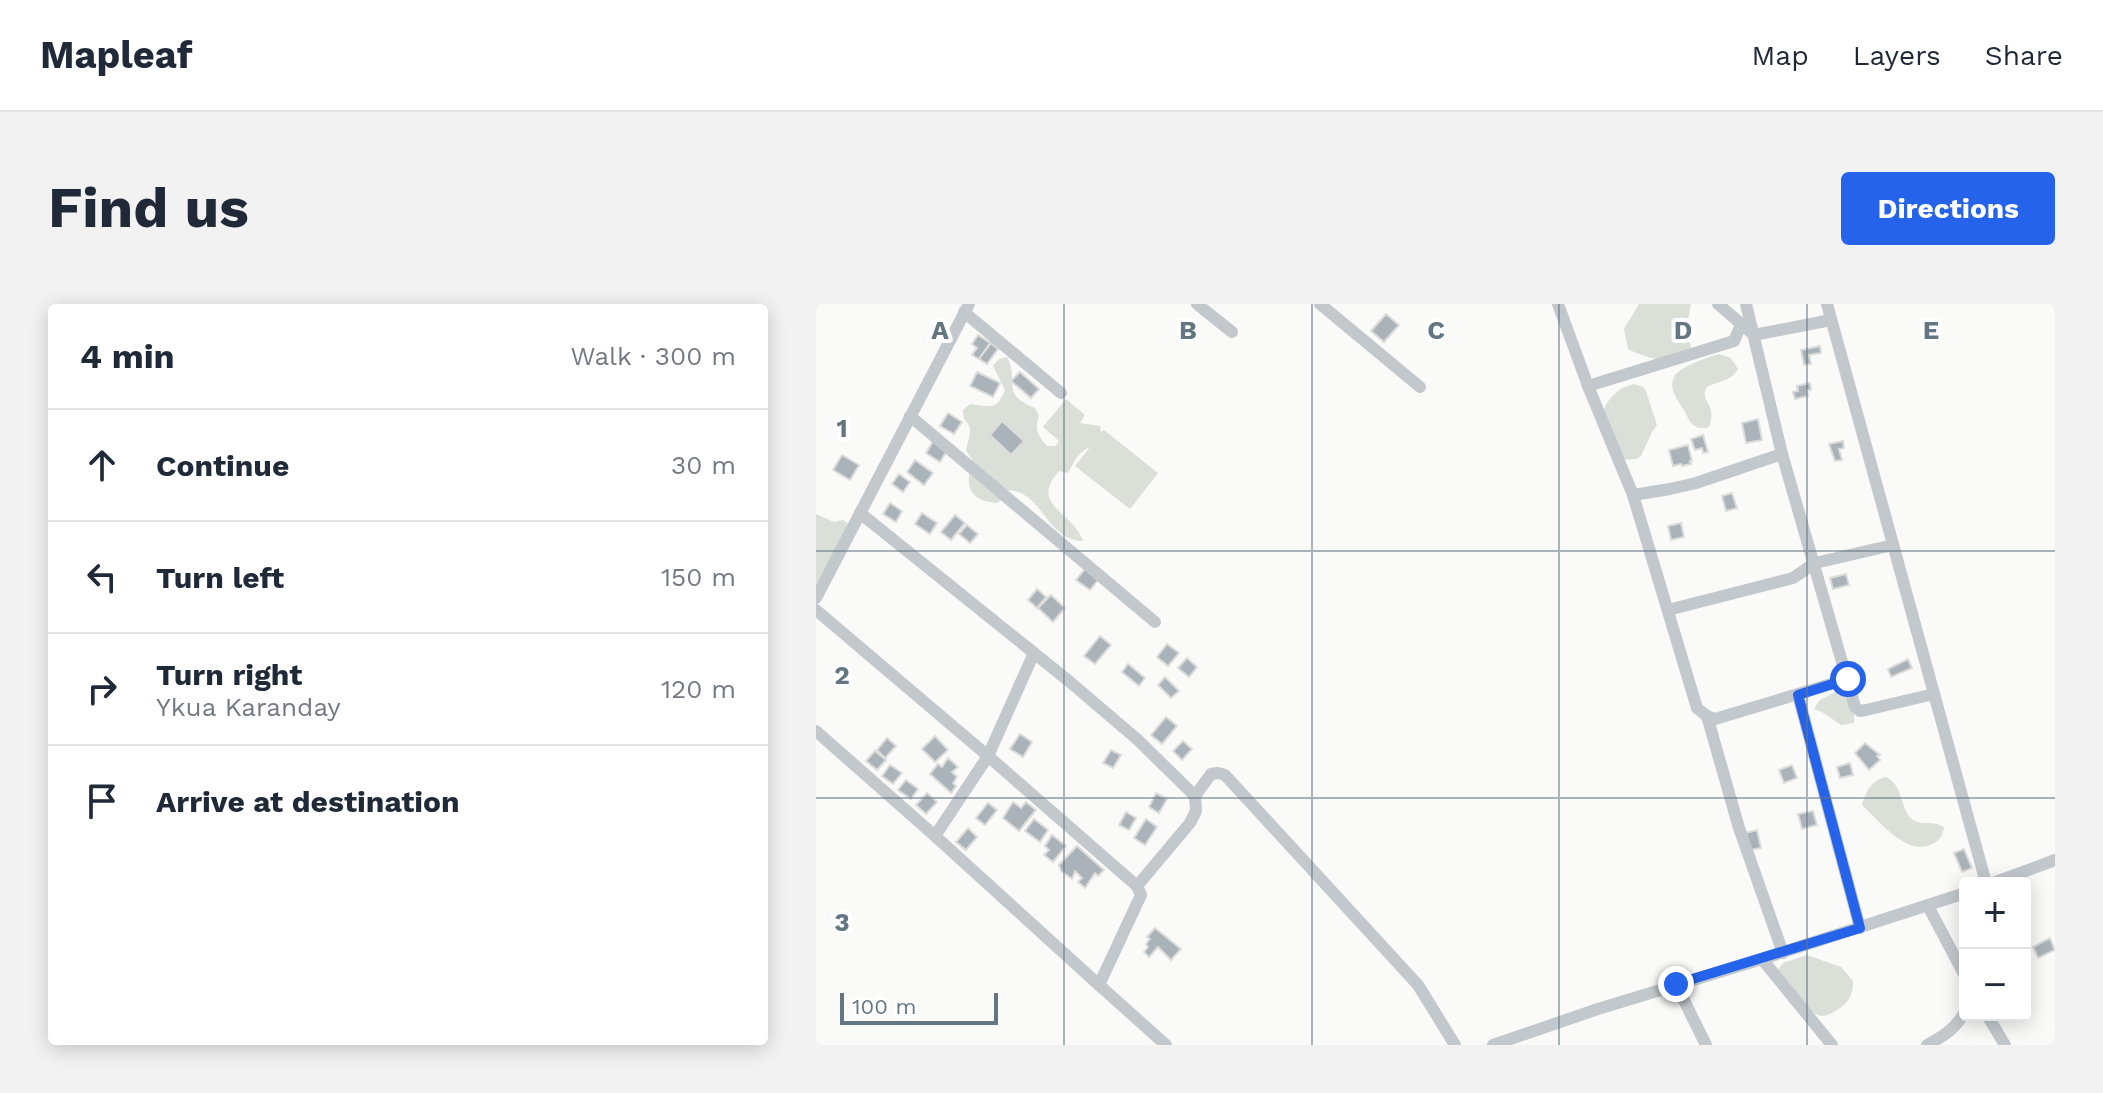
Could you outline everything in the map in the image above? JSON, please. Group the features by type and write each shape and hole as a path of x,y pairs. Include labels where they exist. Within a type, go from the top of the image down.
{"street":[{"path":"1197,304 1232,332"},
{"path":"1320,304 1420,387"},
{"path":"1558,304 1633,495 1697,708 1715,719 1848,679"},
{"path":"1718,304 1754,335 1831,320"},
{"path":"1746,304 1782,454 1855,707 1860,711 1934,694"},
{"path":"1827,304 1984,877"},
{"path":"817,595 966,308 1061,393"},
{"path":"1588,386 1734,341 1741,325"},
{"path":"910,416 1155,622"},
{"path":"1633,495 1696,483 1782,454"},
{"path":"860,513 1138,740 1195,796"},
{"path":"1668,610 1793,578 1815,563 1893,545"},
{"path":"1793,578 1819,582"},
{"path":"816,610 1137,886 1141,895 1099,985"},
{"path":"935,836 988,756 1034,653"},
{"path":"1798,695 1860,928"},
{"path":"1707,716 1735,817 1783,953"},
{"path":"816,731 1166,1045"},
{"path":"1137,886 1190,823 1196,811 1195,796 1211,774 1225,775 1418,985 1455,1045"},
{"path":"2009,877 2055,860"},
{"path":"1493,1045 1524,1040 1676,984 1783,953 1959,895"},
{"path":"1928,906 1959,965"},
{"path":"1762,959 1832,1045"},
{"path":"1676,984 1706,1045"},
{"path":"1927,1045 1944,1037 1959,1021"},
{"path":"1991,1021 2005,1045"}],"shaded area":[{"path":"1639,304 1691,304 1686,331 1691,346 1690,355 1659,359 1628,349 1624,329"},
{"path":"1719,354 1731,358 1738,369 1730,378 1707,388 1705,394 1711,422 1707,428 1699,428 1689,421 1675,395 1672,386 1674,377 1688,366"},
{"path":"1007,357 1014,392 1017,398 1035,408 1039,416 1038,432 1047,446 1056,446 1059,441 1043,427 1066,399 1085,415 1080,423 1100,426 1101,432 1104,430 1158,473 1130,509 1075,466 1090,447 1079,455 1068,473 1059,471 1048,493 1083,541 1060,533 1037,506 1018,492 1006,490 1004,498 997,503 979,499 971,490 969,476 972,459 966,451 970,430 963,410 970,404 992,406 999,402 1005,390 993,366 999,359"},
{"path":"1634,384 1646,391 1657,425 1641,456 1624,459 1604,410 1616,393"},
{"path":"816,514 834,522 843,520 850,525 826,574 816,584"},
{"path":"1836,692 1845,696 1851,704 1854,723 1841,725 1814,709 1820,700"},
{"path":"1886,777 1896,786 1913,820 1944,827 1936,841 1924,847 1904,842 1862,805 1873,784"},
{"path":"1807,955 1841,967 1853,981 1852,993 1846,1003 1827,1015 1810,1010 1778,970 1783,963"}],"building":[{"path":"1386,314 1399,325 1384,342 1371,331"},
{"path":"978,335 990,343 979,359 972,355 977,348 972,344"},
{"path":"991,343 998,349 987,364 979,359"},
{"path":"1820,346 1821,353 1809,355 1811,364 1804,365 1801,350"},
{"path":"977,372 1000,383 993,397 970,386"},
{"path":"1020,372 1039,389 1031,398 1011,381"},
{"path":"1810,383 1808,396 1795,399 1793,392 1798,391 1797,386"},
{"path":"948,413 962,422 954,434 940,426"},
{"path":"1758,419 1762,440 1746,443 1742,423"},
{"path":"1002,421 1024,441 1011,455 990,435"},
{"path":"1703,435 1708,452 1703,453 1702,448 1695,450 1691,439"},
{"path":"934,440 948,449 940,462 926,453"},
{"path":"1843,441 1844,448 1839,449 1842,460 1835,461 1829,444"},
{"path":"1688,445 1691,464 1673,466 1669,450"},
{"path":"842,455 859,465 850,480 833,470"},
{"path":"915,460 933,473 924,485 907,472"},
{"path":"899,474 910,482 903,492 892,484"},
{"path":"1732,493 1737,508 1726,511 1722,496"},
{"path":"890,503 902,511 896,522 883,514"},
{"path":"922,513 937,523 930,534 915,524"},
{"path":"955,515 965,523 951,540 941,532"},
{"path":"1681,523 1684,537 1671,540 1668,526"},
{"path":"967,525 978,534 970,543 959,534"},
{"path":"1085,569 1098,580 1090,590 1076,580"},
{"path":"1846,574 1849,585 1833,589 1830,578"},
{"path":"1037,589 1046,597 1037,608 1028,600"},
{"path":"1051,595 1065,608 1053,622 1038,608"},
{"path":"1100,636 1111,645 1095,664 1084,656"},
{"path":"1167,644 1179,653 1168,666 1157,657"},
{"path":"1187,658 1197,667 1189,677 1178,668"},
{"path":"1908,659 1912,668 1891,677 1888,669"},
{"path":"1128,664 1145,678 1139,686 1122,672"},
{"path":"1165,677 1179,691 1171,698 1158,685"},
{"path":"1166,717 1177,726 1162,744 1151,735"},
{"path":"1020,734 1032,742 1023,757 1010,749"},
{"path":"935,736 948,750 935,762 922,749"},
{"path":"887,738 896,746 885,758 877,750"},
{"path":"1183,741 1192,749 1182,760 1173,751"},
{"path":"1865,743 1880,755 1877,756 1880,760 1869,770 1855,753"},
{"path":"1111,750 1121,755 1113,768 1103,763"},
{"path":"875,751 886,760 877,770 866,761"},
{"path":"948,758 958,767 952,772 957,777 951,793 930,774 938,764 942,767"},
{"path":"1850,763 1853,775 1840,778 1837,767"},
{"path":"890,765 902,773 893,784 882,776"},
{"path":"1792,765 1797,778 1784,783 1779,770"},
{"path":"906,780 918,789 911,799 898,790"},
{"path":"927,793 937,802 926,814 916,805"},
{"path":"1156,793 1167,799 1159,813 1149,807"},
{"path":"1013,802 1021,808 1026,802 1036,810 1019,831 1003,818"},
{"path":"988,803 997,810 985,825 976,818"},
{"path":"1813,811 1817,825 1802,829 1798,814"},
{"path":"1126,812 1136,818 1129,830 1119,825"},
{"path":"1034,819 1048,830 1040,842 1025,831"},
{"path":"1146,819 1157,827 1145,845 1134,838"},
{"path":"968,828 977,837 966,850 956,842"},
{"path":"1757,830 1761,848 1750,850 1746,833"},
{"path":"1052,835 1066,846 1053,862 1044,855 1049,850 1045,846"},
{"path":"1077,846 1104,870 1098,876 1095,873 1085,888 1078,882 1082,878 1075,871 1072,879 1061,871 1059,865"},
{"path":"1964,849 1972,868 1962,872 1954,853"},
{"path":"1155,928 1181,949 1171,960 1158,947 1149,957 1144,952 1150,939 1147,937"},
{"path":"2050,938 2055,950 2038,958 2033,947"}],"route":[{"path":"1676,984 1860,928 1798,695 1848,679"}]}
